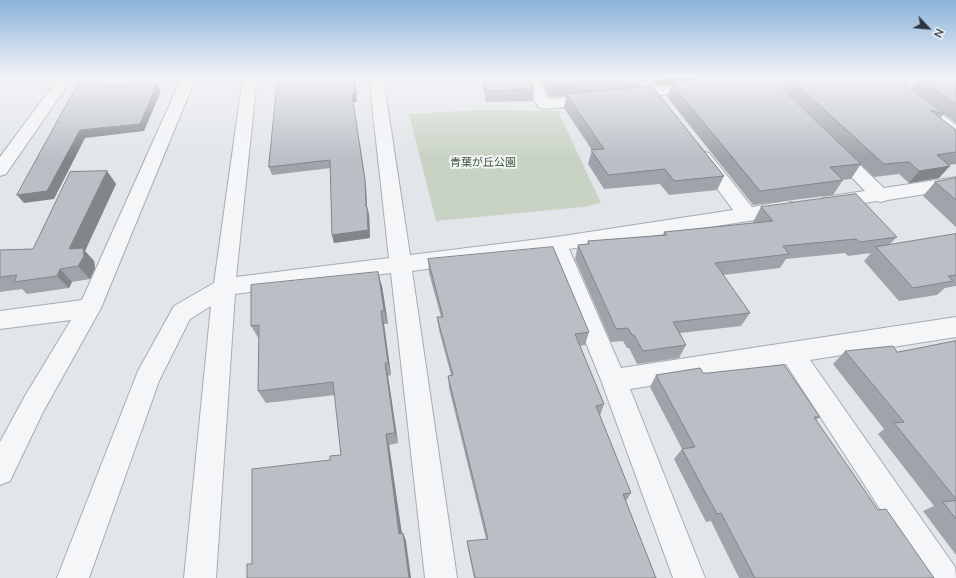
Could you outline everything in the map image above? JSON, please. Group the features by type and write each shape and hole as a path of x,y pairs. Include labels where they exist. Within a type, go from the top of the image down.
{"street":[{"path":"0,170 47,104"},
{"path":"0,471 34,404 90,308 177,104"},
{"path":"200,578 224,288 247,104"},
{"path":"379,104 440,578"},
{"path":"919,104 956,133"},
{"path":"826,142 881,196"},
{"path":"695,147 747,214"},
{"path":"73,578 151,372 182,313 224,288 556,244 747,214 881,196 956,184"},
{"path":"556,244 614,380 689,578"},
{"path":"0,320 90,308"},
{"path":"614,380 956,327"},
{"path":"792,352 944,578"}],"green space":[{"name":"青葉が丘公園","path":"482,110 558,111 601,203 583,207 436,221 409,114"}],"building":[{"path":"67,104 149,104 140,124 80,130 47,191 17,195"},
{"path":"275,104 353,104 365,180 368,230 332,235 330,160 269,167"},
{"path":"573,104 666,104 724,176 674,181 665,169 608,175 591,150 604,149"},
{"path":"688,104 798,104 861,164 830,167 843,180 760,191"},
{"path":"818,104 931,104 944,114 930,110 956,130 956,152 937,155 950,166 919,171 909,162 884,164"},
{"path":"107,171 69,249 83,248 84,256 78,266 60,269 57,276 14,282 17,275 0,277 0,250 33,249 70,172"},
{"path":"956,178 956,200 935,182"},
{"path":"856,194 897,237 860,242 856,239 783,246 789,254 715,263 750,313 673,322 686,345 643,351 634,335 632,335 628,328 616,329 578,245 589,244 588,241 667,235 664,232 773,221 761,207"},
{"path":"956,234 956,275 948,276 953,281 913,288 876,247"},
{"path":"553,247 589,332 575,334 604,404 596,406 631,493 623,494 656,578 475,578 467,541 488,539 448,376 453,375 437,317 443,317 428,259"},
{"path":"378,272 384,310 381,311 388,363 385,363 395,433 386,434 399,534 403,533 409,578 247,578 247,564 252,564 252,469 330,460 330,456 341,455 333,382 258,391 259,325 251,326 251,285"},
{"path":"956,341 956,499 894,423 904,422 845,351 893,346 897,352"},
{"path":"784,365 820,417 814,417 878,510 886,509 934,578 755,578 721,513 717,514 682,449 695,447 656,375 700,368 703,373 708,373"},
{"path":"956,501 956,519 943,502"}]}
